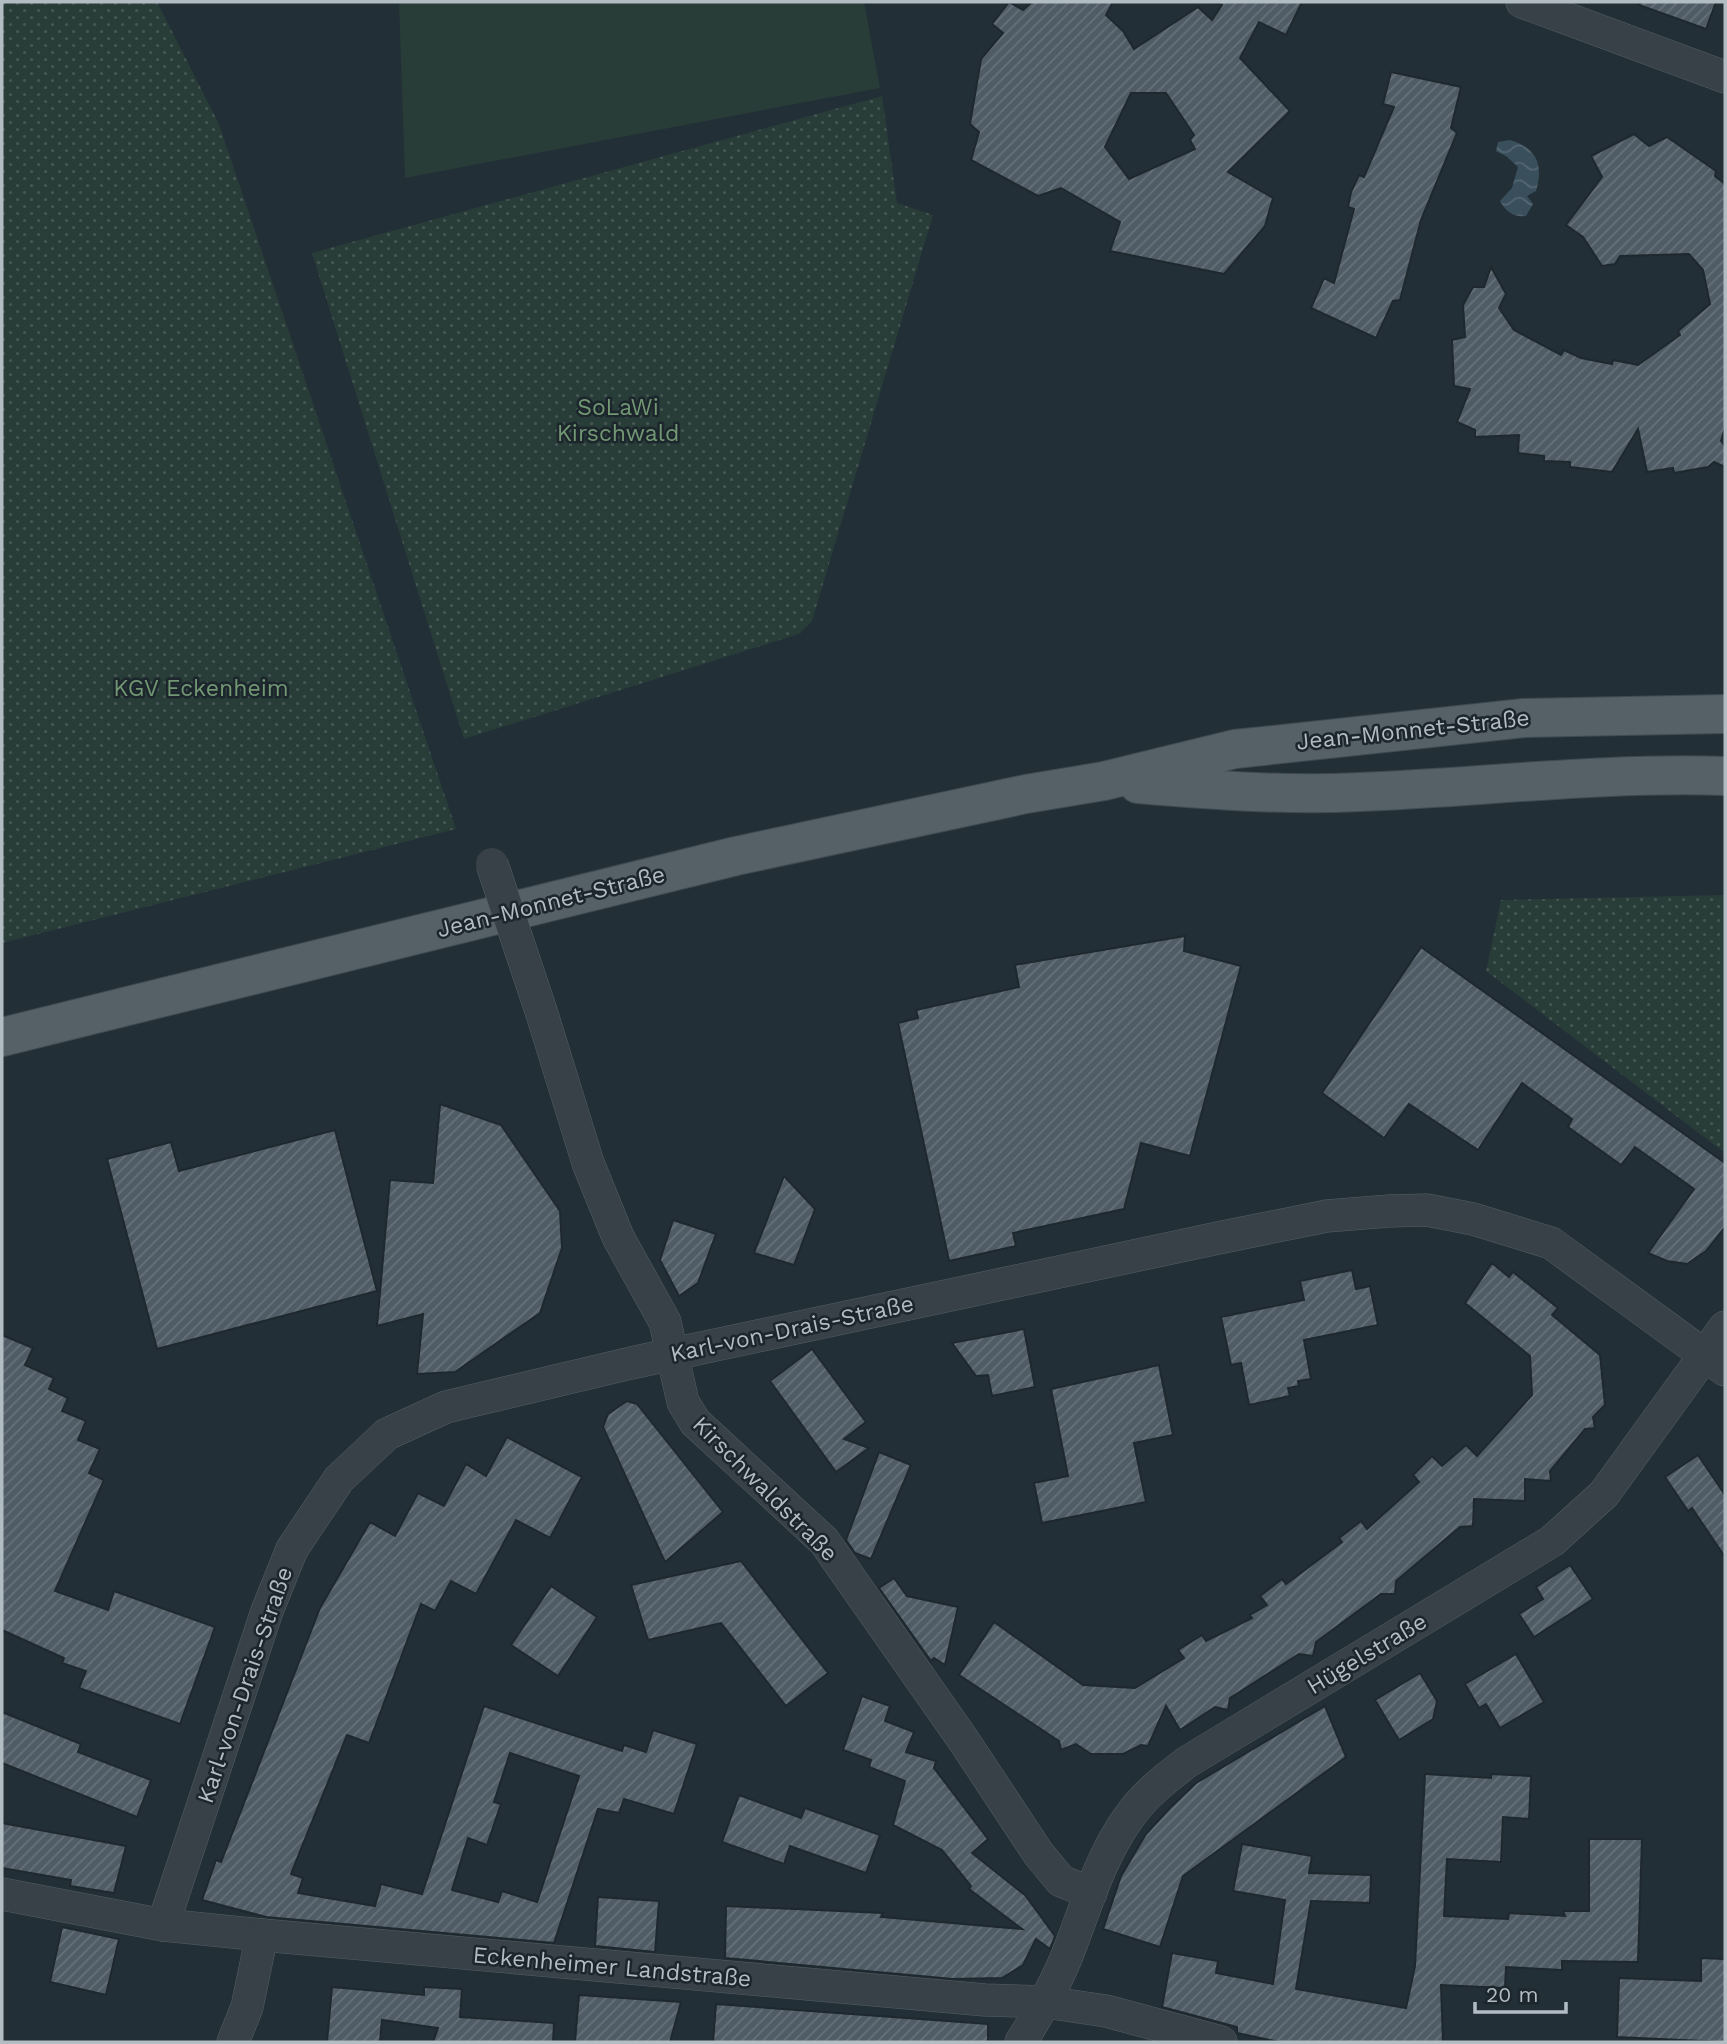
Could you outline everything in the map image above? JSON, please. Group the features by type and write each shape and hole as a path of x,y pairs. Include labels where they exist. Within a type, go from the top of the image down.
{"main road":[{"name":"Jean-Monnet-Straße","path":"2,1037 736,856 1026,794 1104,781 1235,749 1537,717 1725,714"},
{"name":"Jean-Monnet-Straße","path":"1104,781 1202,789 1359,792 1602,775 1725,776"}],"street":[{"path":"1522,2 1725,77"},
{"name":"Kirschwaldstraße","path":"492,864 588,1163 618,1237 665,1322 683,1402 695,1422 824,1541 964,1741 1038,1853 1061,1881 1091,1893"},
{"name":"Karl-von-Drais-Straße","path":"163,1925 267,1611 292,1549 339,1479 387,1434 446,1407 674,1355 1328,1216 1427,1210 1474,1219 1550,1243 1715,1363"},
{"name":"Hügelstraße","path":"1021,2042 1045,2002 1112,1844 1129,1816 1177,1769 1527,1558 1587,1510 1715,1363 1725,1327"},
{"name":"Eckenheimer Landstraße","path":"2,1894 163,1925 262,1936 985,2000 1045,2002 1106,2011 1221,2042"},
{"path":"233,2042 247,2007 262,1936"}],"green space":[{"name":"KGV Eckenheim","path":"2,2 157,2 219,124 456,829 2,943"},
{"path":"399,2 864,2 880,88 405,178"},
{"name":"SoLaWi Kirschwald","path":"882,96 897,203 933,215 812,621 799,634 464,739 312,253"},
{"path":"1725,895 1725,1153 1486,971 1501,900"}],"water":[{"path":"1510,140 1532,153 1538,165 1536,191 1527,196 1533,204 1526,216 1510,213 1500,201 1512,188 1518,167 1496,151 1498,142"}],"building":[{"path":"1009,2 1023,10 1032,2 1113,2 1106,15 1123,31 1134,49 1198,7 1212,20 1222,5 1214,2 1302,2 1286,35 1259,22 1240,58 1290,111 1228,172 1273,198 1265,226 1224,274 1110,251 1120,222 1061,188 1038,196 971,160 979,132 970,124 981,59 1003,33 992,24","holes":["1131,93 1166,93 1194,135 1190,140 1195,149 1129,179 1105,147"]},
{"path":"1640,2 1716,2 1706,29 1639,5"},
{"path":"1391,72 1461,87 1451,128 1457,133 1421,220 1400,300 1393,301 1376,338 1311,308 1324,278 1334,283 1354,209 1348,207 1351,192 1359,175 1364,177 1394,107 1383,104"},
{"path":"1634,134 1649,146 1667,137 1716,171 1715,176 1725,184 1725,428 1721,441 1725,446 1725,467 1714,462 1708,467 1674,473 1673,468 1647,472 1638,429 1612,472 1570,467 1570,462 1544,461 1544,456 1518,453 1519,435 1475,437 1475,430 1457,422 1470,389 1454,386 1452,340 1465,337 1463,305 1473,287 1484,287 1491,267 1506,294 1499,308 1514,330 1561,355 1564,350 1581,358 1612,364 1613,360 1638,365 1680,335 1678,331 1710,304 1703,270 1689,254 1620,256 1615,264 1602,266 1583,237 1566,225 1602,177 1591,156"},
{"path":"1185,936 1184,951 1241,966 1190,1156 1141,1143 1124,1209 1013,1233 1016,1246 949,1261 898,1023 918,1018 916,1010 1019,987 1015,965"},
{"path":"1421,947 1725,1163 1725,1227 1706,1251 1687,1264 1667,1261 1648,1253 1694,1189 1635,1147 1621,1165 1568,1127 1572,1119 1522,1083 1478,1150 1409,1104 1384,1138 1322,1093"},
{"path":"440,1104 501,1125 560,1211 562,1248 540,1313 455,1372 417,1374 423,1314 377,1326 390,1180 433,1183"},
{"path":"335,1130 377,1291 157,1349 107,1159 171,1142 179,1171"},
{"path":"784,1176 815,1209 794,1265 754,1253"},
{"path":"673,1220 716,1234 698,1283 679,1296 660,1260"},
{"path":"1492,1263 1509,1277 1513,1272 1558,1308 1552,1315 1600,1355 1605,1405 1593,1417 1595,1428 1585,1429 1550,1471 1551,1481 1525,1479 1525,1501 1474,1499 1473,1526 1460,1527 1396,1581 1395,1594 1381,1594 1316,1642 1313,1656 1299,1654 1230,1698 1228,1710 1215,1707 1180,1730 1166,1706 1148,1746 1141,1745 1123,1754 1091,1754 1076,1744 1061,1750 1059,1741 959,1675 994,1622 1083,1685 1135,1688 1184,1658 1178,1650 1202,1635 1206,1641 1252,1618 1250,1615 1267,1605 1260,1596 1282,1579 1286,1584 1342,1542 1339,1538 1361,1521 1367,1529 1419,1482 1413,1475 1432,1456 1442,1466 1466,1445 1477,1456 1532,1395 1530,1356 1465,1303"},
{"path":"1352,1270 1356,1289 1370,1286 1378,1325 1304,1340 1311,1379 1298,1381 1299,1386 1288,1388 1290,1396 1249,1405 1241,1363 1231,1365 1221,1317 1304,1300 1300,1281"},
{"path":"1024,1329 1035,1387 992,1396 988,1375 976,1376 952,1343"},
{"path":"2,1335 33,1348 25,1365 54,1378 49,1389 68,1398 62,1411 86,1421 78,1440 100,1449 89,1473 104,1480 55,1591 108,1610 114,1591 215,1627 180,1724 79,1688 86,1671 62,1663 64,1658 2,1630"},
{"path":"812,1349 866,1422 844,1439 869,1448 836,1472 770,1381"},
{"path":"1159,1365 1173,1435 1134,1443 1146,1502 1042,1523 1034,1483 1068,1476 1051,1389"},
{"path":"627,1401 637,1404 723,1512 665,1562 603,1427 608,1414"},
{"path":"507,1437 582,1477 550,1538 516,1520 476,1594 451,1581 435,1611 421,1604 369,1743 347,1735 291,1874 303,1878 298,1893 375,1906 381,1884 422,1894 484,1706 622,1751 624,1745 646,1752 653,1730 697,1744 674,1814 624,1799 619,1813 598,1809 554,1943 266,1917 202,1900 216,1860 221,1862 320,1608 370,1522 395,1536 418,1493 444,1506 466,1464 486,1476","holes":["510,1753 579,1776 537,1902 502,1891 498,1902 452,1890 468,1838 487,1845 501,1804 494,1802"]},
{"path":"879,1452 911,1465 871,1559 855,1553 846,1540"},
{"path":"1698,1455 1725,1495 1725,1557 1692,1508 1688,1511 1665,1477"},
{"path":"741,1561 828,1673 786,1706 721,1623 648,1640 631,1585"},
{"path":"1570,1565 1593,1599 1534,1637 1519,1614 1543,1599 1536,1587"},
{"path":"894,1578 907,1596 958,1607 945,1665 934,1658 931,1661 879,1588"},
{"path":"551,1586 597,1617 558,1676 511,1645"},
{"path":"1516,1654 1544,1702 1500,1728 1486,1704 1479,1708 1465,1684"},
{"path":"1420,1673 1437,1701 1433,1719 1399,1740 1375,1700"},
{"path":"862,1696 890,1706 885,1721 914,1732 906,1752 936,1761 934,1768 988,1839 972,1853 1025,1895 1055,1936 1050,1949 1036,1939 1023,1965 1002,1978 953,1979 725,1958 726,1906 883,1913 881,1917 1022,1929 969,1889 971,1886 942,1850 893,1825 905,1781 869,1767 871,1760 843,1750"},
{"path":"1325,1706 1346,1757 1183,1876 1160,1947 1103,1929 1121,1876 1146,1834 1170,1808 1196,1783"},
{"path":"2,1712 81,1744 78,1752 151,1780 137,1817 2,1763"},
{"path":"1425,1774 1491,1778 1491,1774 1531,1776 1529,1819 1503,1817 1501,1862 1447,1859 1444,1916 1508,1919 1509,1913 1565,1916 1563,1911 1589,1911 1589,1839 1642,1839 1638,1962 1562,1961 1562,1970 1506,1967 1505,1988 1441,1985 1443,2042 1279,2042 1237,2033 1237,2027 1162,2007 1172,1953 1218,1961 1216,1973 1273,1984 1285,1900 1233,1891 1242,1844 1312,1856 1309,1873 1371,1875 1370,1903 1311,1901 1296,1989 1406,2008 1415,1966"},
{"path":"739,1795 801,1818 805,1808 880,1835 866,1873 790,1846 784,1864 722,1842"},
{"path":"2,1823 126,1846 114,1893 70,1886 71,1880 2,1868"},
{"path":"598,1897 659,1901 655,1952 595,1946"},
{"path":"62,1927 119,1939 106,1995 50,1982"},
{"path":"1701,1958 1725,1959 1725,2042 1617,2037 1619,1978 1701,1981"},
{"path":"332,1987 424,1995 424,1987 462,1989 460,2017 554,2023 553,2042 433,2042 438,2028 382,2020 380,2042 327,2042"},
{"path":"579,1995 681,2002 670,2042 575,2042"},
{"path":"716,2004 988,2024 988,2042 713,2042"}]}
